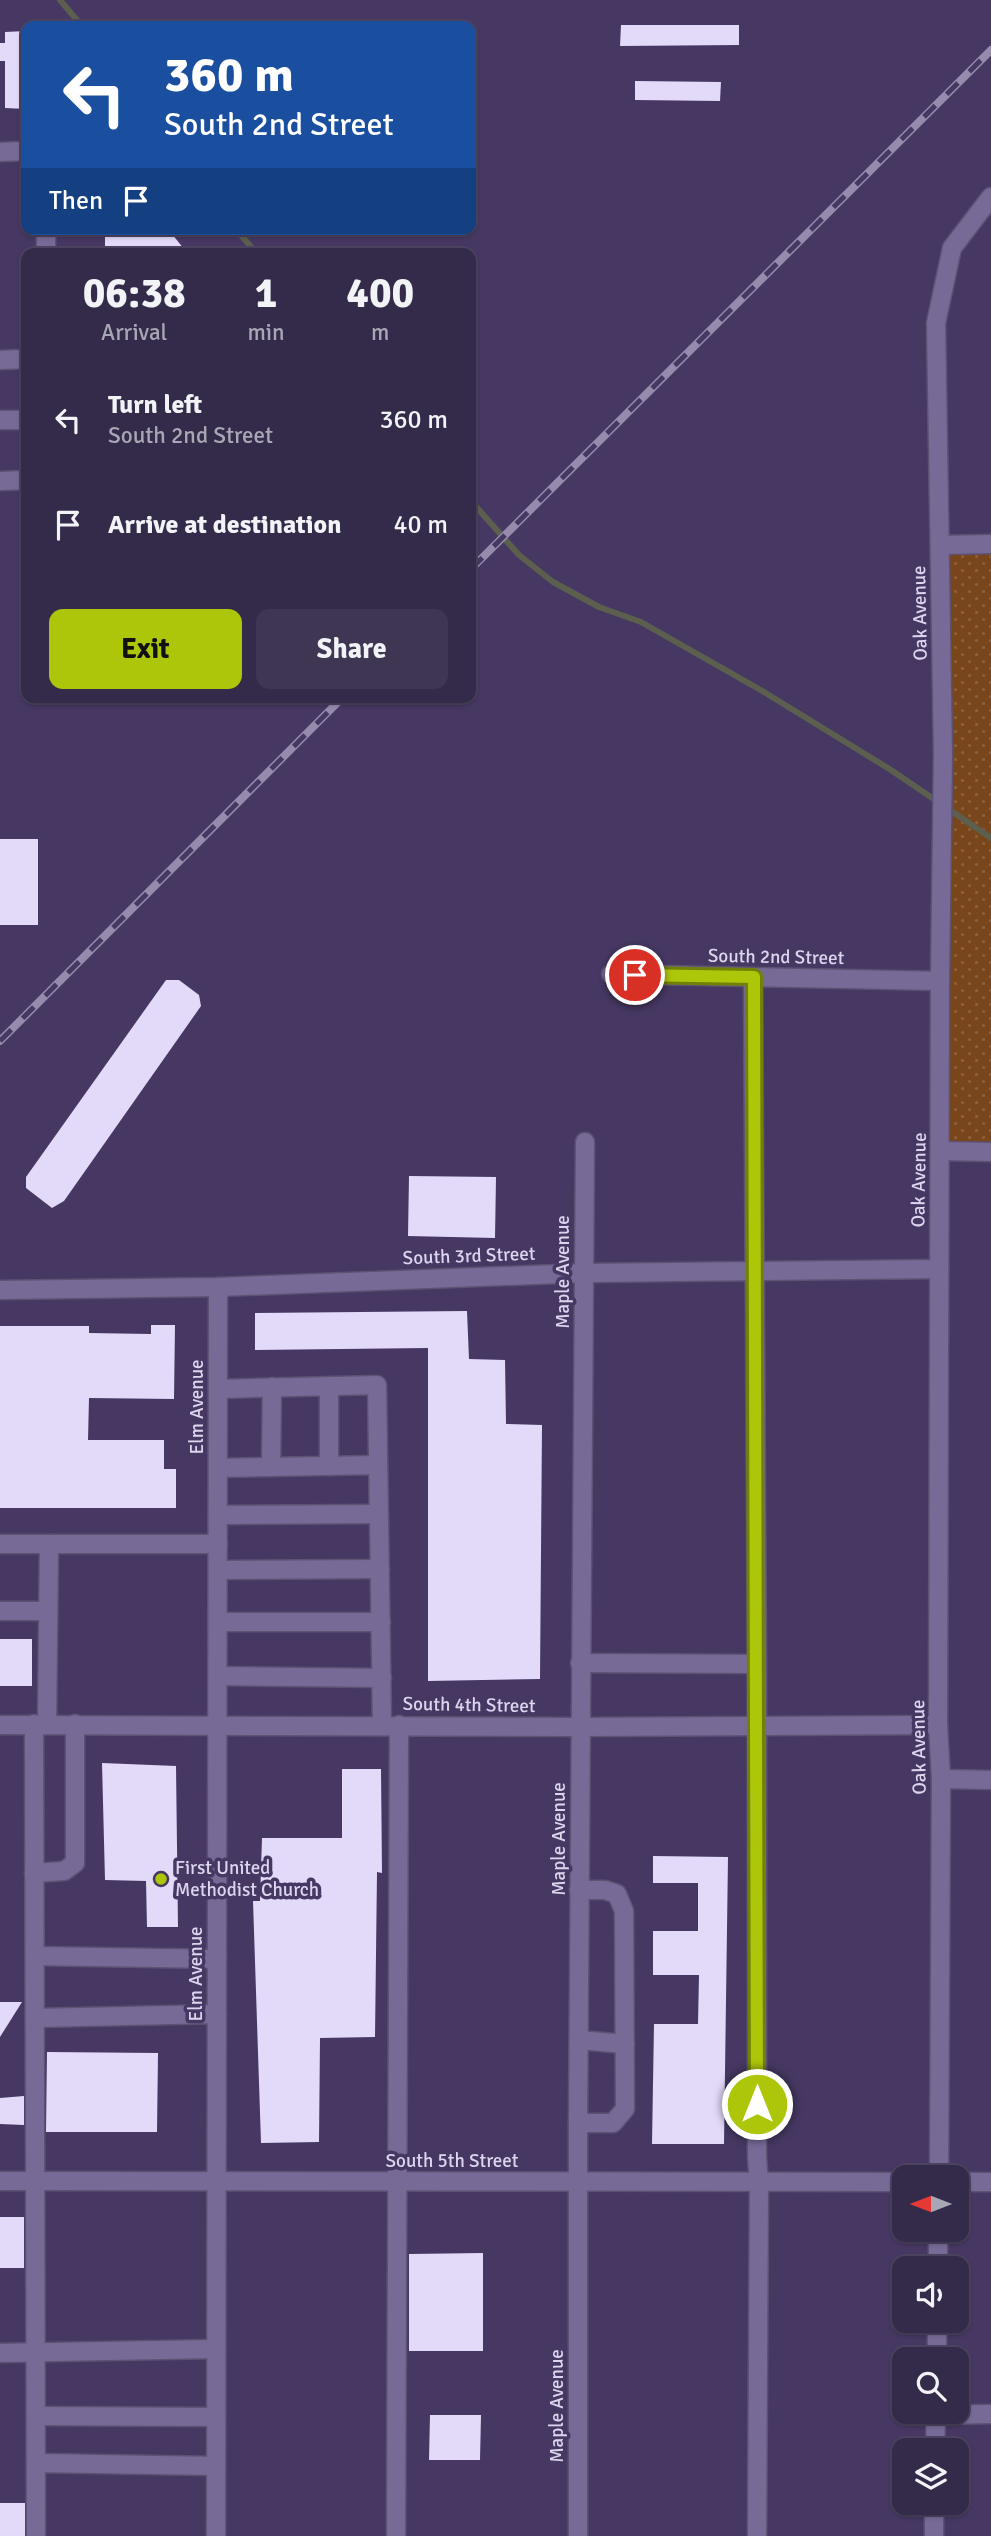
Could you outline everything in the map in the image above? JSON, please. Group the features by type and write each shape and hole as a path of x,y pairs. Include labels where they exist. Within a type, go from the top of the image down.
{"street":[{"path":"0,152 21,151"},
{"name":"Oak Avenue","path":"939,2165 939,1269 943,754 936,323 952,248 991,197"},
{"path":"0,360 21,359"},
{"path":"0,420 21,420"},
{"path":"0,481 21,480"},
{"path":"940,545 991,544"},
{"name":"South 2nd Street","path":"611,974 940,981"},
{"path":"754,977 759,2182 757,2536"},
{"name":"Maple Avenue","path":"578,2536 580,1663 585,1142"},
{"path":"941,1151 991,1152"},
{"name":"South 3rd Street","path":"0,1290 218,1287 584,1273 939,1269"},
{"name":"Elm Avenue","path":"216,2536 218,1287"},
{"path":"218,1389 377,1385 382,1678 391,1725 398,2182 397,2536"},
{"path":"329,1386 329,1466"},
{"path":"271,1467 272,1388"},
{"path":"218,1468 378,1465"},
{"path":"218,1515 379,1514"},
{"path":"0,1544 218,1544"},
{"path":"36,2536 34,1873 49,1544"},
{"path":"218,1570 380,1569"},
{"path":"0,1611 48,1611"},
{"path":"218,1622 381,1622"},
{"path":"580,1663 757,1664"},
{"path":"218,1676 382,1678"},
{"path":"34,1873 64,1871 75,1863 75,1724"},
{"name":"South 4th Street","path":"0,1725 938,1725"},
{"path":"941,1779 991,1780"},
{"path":"578,2123 613,2123 625,2109 624,1911 617,1894 579,1891"},
{"path":"35,1956 217,1959"},
{"path":"35,2018 217,2014"},
{"path":"579,2040 625,2044"},
{"name":"South 5th Street","path":"0,2181 892,2182"},
{"path":"970,2182 991,2182"},
{"path":"0,2353 216,2349"},
{"path":"969,2414 991,2414"},
{"path":"36,2416 216,2417"},
{"path":"36,2463 216,2466"},
{"path":"934,2515 934,2536"}],"shaded area":[{"path":"991,544 991,1152 941,1151 940,545"}],"building":[{"path":"621,25 739,25 739,45 620,46"},
{"path":"21,31 21,109 5,108 5,61 0,61 0,43 5,43 5,32"},
{"path":"635,81 721,82 720,101 635,100"},
{"path":"105,235 173,235 183,248 105,248"},
{"path":"0,839 38,839 38,925 0,925"},
{"path":"166,980 179,980 199,995 201,1006 64,1201 52,1208 26,1188 26,1177"},
{"path":"409,1176 496,1177 495,1238 408,1236"},
{"path":"467,1311 469,1359 505,1360 506,1424 542,1425 540,1679 428,1681 428,1348 255,1350 255,1313"},
{"path":"151,1325 175,1325 174,1399 89,1398 88,1440 164,1440 164,1469 176,1469 176,1508 0,1508 0,1326 89,1326 89,1333 151,1334"},
{"path":"0,1639 32,1639 32,1686 0,1686"},
{"path":"102,1763 176,1766 178,1927 147,1927 146,1881 105,1880"},
{"path":"342,1769 381,1769 382,1873 377,1872 375,2037 320,2038 319,2142 261,2143 253,1901 260,1901 262,1838 342,1838"},
{"path":"653,1856 728,1857 724,2144 652,2144 654,2024 698,2024 699,1975 653,1975 653,1931 698,1931 698,1883 653,1883"},
{"path":"0,2002 22,2002 0,2037"},
{"path":"47,2052 158,2053 157,2132 46,2132"},
{"path":"24,2096 24,2125 0,2124 0,2098"},
{"path":"0,2217 24,2217 24,2268 0,2268"},
{"path":"483,2253 483,2351 409,2351 409,2254"},
{"path":"430,2415 481,2415 480,2460 429,2460"},
{"path":"0,2503 25,2503 25,2536 0,2536"}],"waterway":[{"path":"60,0 78,21"},
{"path":"241,235 252,248"},
{"path":"476,507 519,555 553,582 599,607 641,622 764,692 891,770 991,838"}],"railway":[{"path":"476,564 991,50"},
{"path":"0,1041 337,703"}],"place":[{"name":"First United Methodist Church","path":"161,1879"}],"route":[{"path":"635,975 754,977 757,2104"}]}
